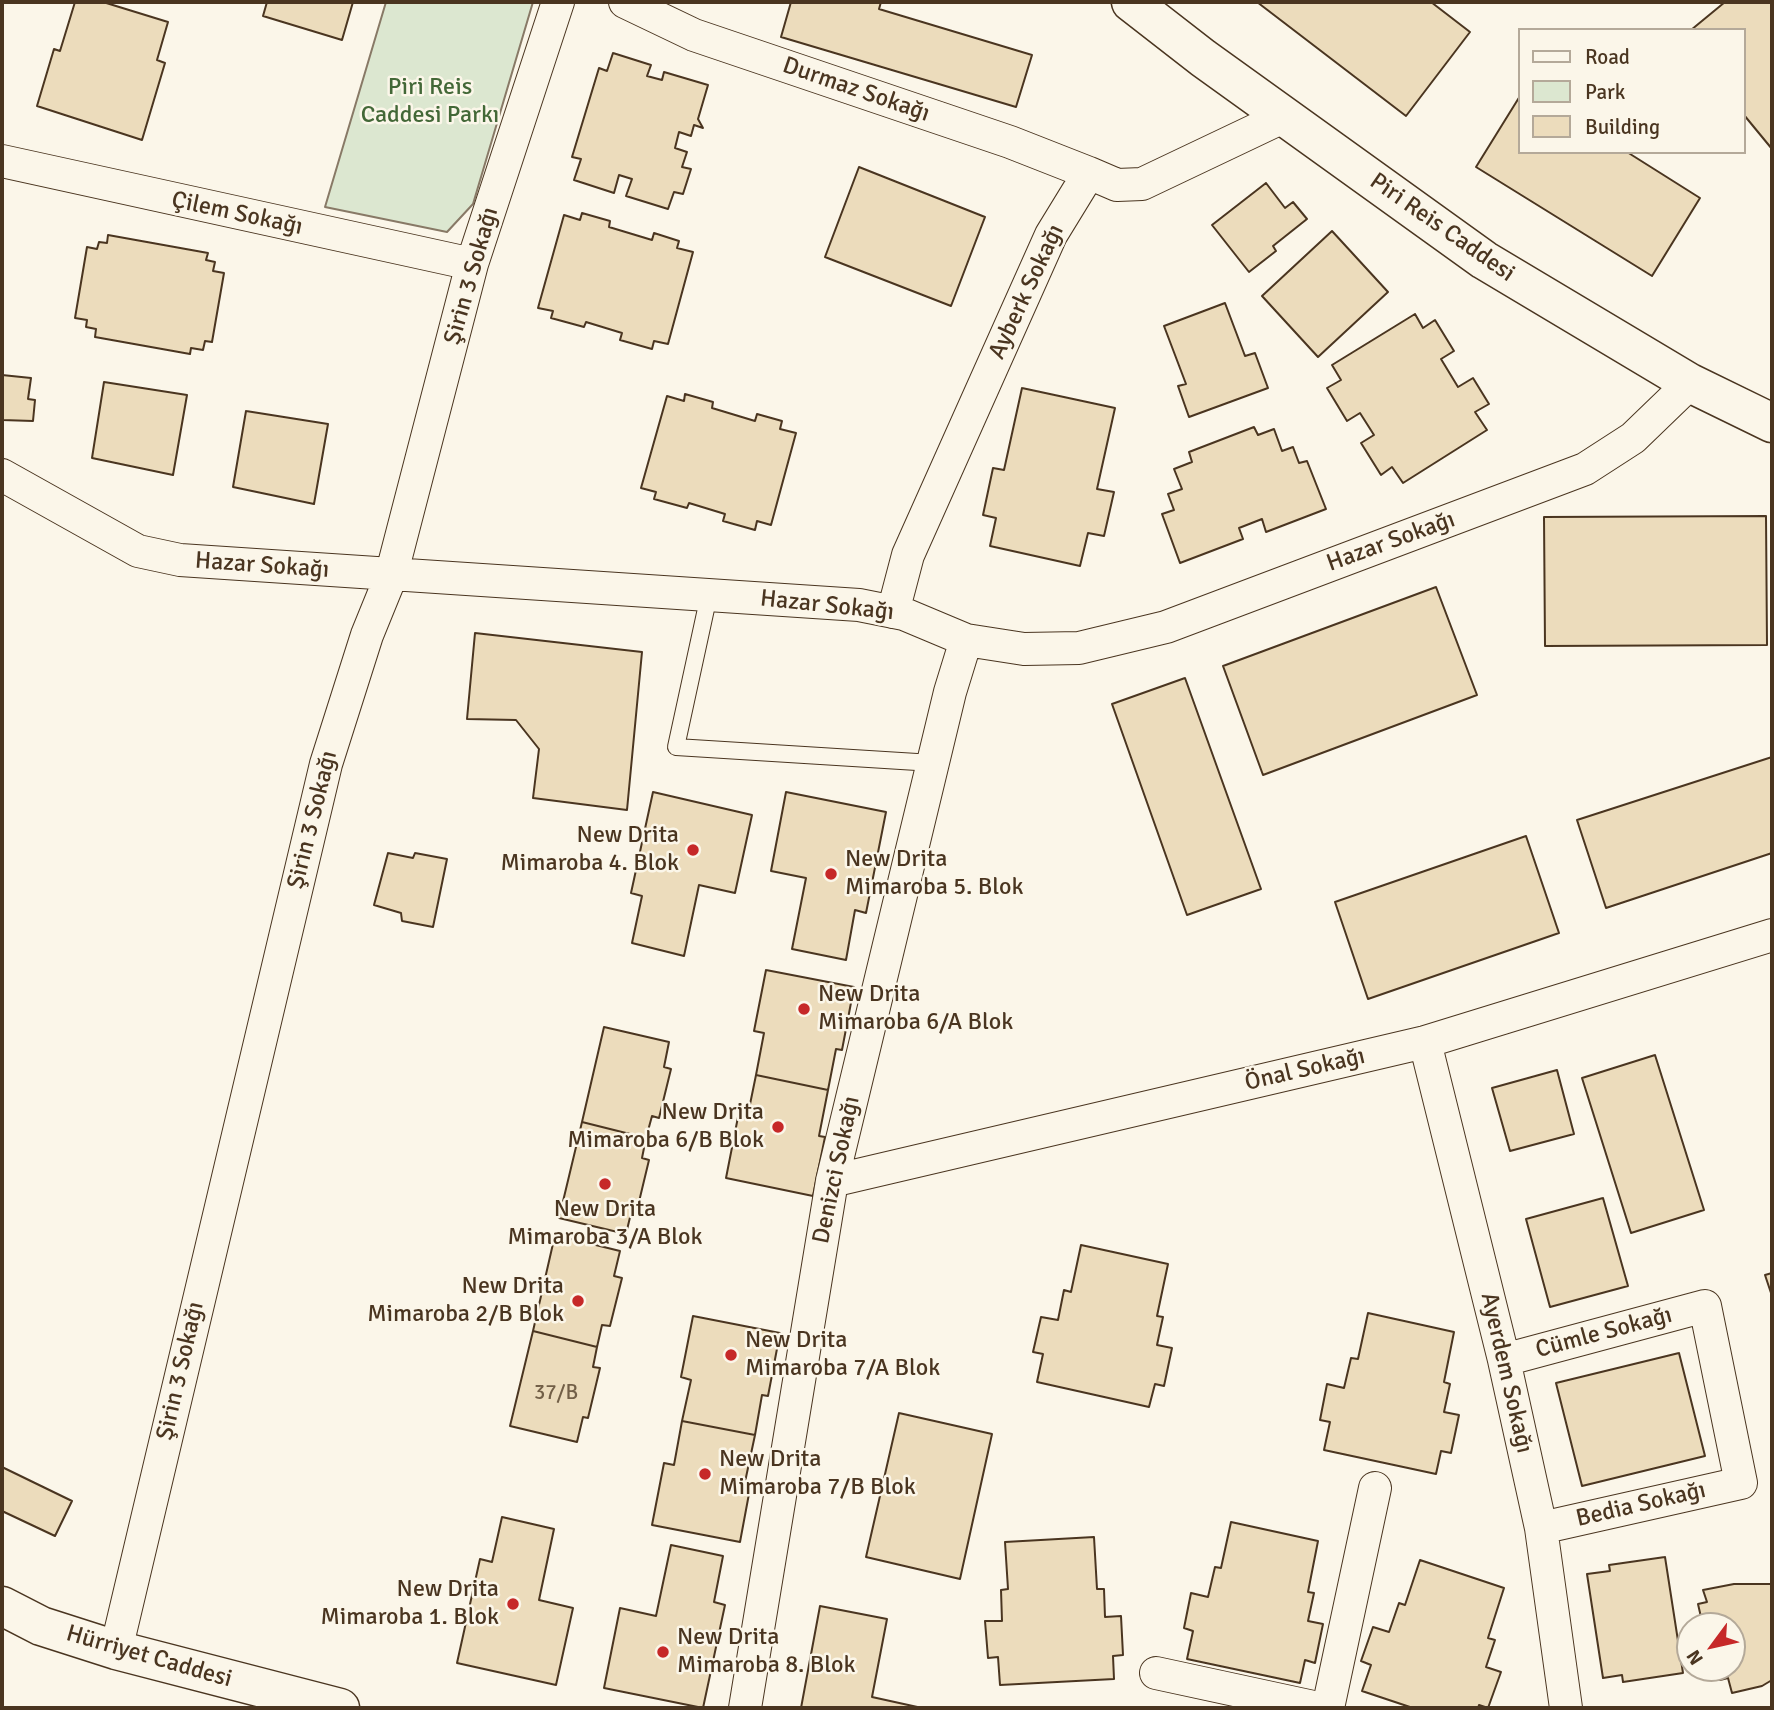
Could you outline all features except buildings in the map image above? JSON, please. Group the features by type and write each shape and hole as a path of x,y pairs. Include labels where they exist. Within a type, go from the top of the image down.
{"main road":[{"name":"Piri Reis Caddesi","path":"1131,2 1283,117 1484,260 1690,383 1772,423"},
{"name":"Hürriyet Caddesi","path":"2,1606 41,1626 268,1700 340,1708"}],"street":[{"name":"Şirin 3 Sokağı","path":"116,1650 326,764 367,635 391,576 472,264 558,2"},
{"name":"Durmaz Sokağı","path":"625,2 694,35 1010,142 1089,173"},
{"path":"1089,173 1117,185 1142,184 1283,117"},
{"name":"Çilem Sokağı","path":"2,162 472,264"},
{"name":"Ayberk Sokağı","path":"893,612 908,555 930,505 1051,234 1089,173"},
{"name":"Hazar Sokağı","path":"2,475 138,551 180,560 859,605 893,612 966,640 1024,649 1079,648 1166,627 1585,469 1633,438 1690,383"},
{"name":"Denizci Sokağı","path":"745,1708 832,1181 933,763 966,640"},
{"name":"Önal Sokağı","path":"832,1181 1425,1042 1772,935"},
{"name":"Ayerdem Sokağı","path":"1425,1042 1504,1360 1541,1528 1566,1708"},
{"name":"Cümle Sokağı","path":"1504,1360 1705,1306 1741,1483"},
{"name":"Bedia Sokağı","path":"1541,1528 1741,1483"},
{"path":"1328,1708 1375,1488"},
{"path":"1156,1673 1318,1708"}],"lane":[{"path":"709,595 676,747 933,763"}],"green space":[{"name":"Piri Reis Caddesi Parkı","path":"386,2 533,2 473,204 447,232 325,207"}],"place":[{"name":"New Drita Mimaroba 4. Blok","path":"693,850"},
{"name":"New Drita Mimaroba 5. Blok","path":"831,874"},
{"name":"New Drita Mimaroba 6/A Blok","path":"804,1009"},
{"name":"New Drita Mimaroba 6/B Blok","path":"778,1127"},
{"name":"New Drita Mimaroba 3/A Blok","path":"605,1184"},
{"name":"New Drita Mimaroba 2/B Blok","path":"578,1301"},
{"name":"New Drita Mimaroba 7/A Blok","path":"731,1355"},
{"name":"New Drita Mimaroba 7/B Blok","path":"705,1474"},
{"name":"New Drita Mimaroba 1. Blok","path":"513,1604"},
{"name":"New Drita Mimaroba 8. Blok","path":"663,1652"}]}
